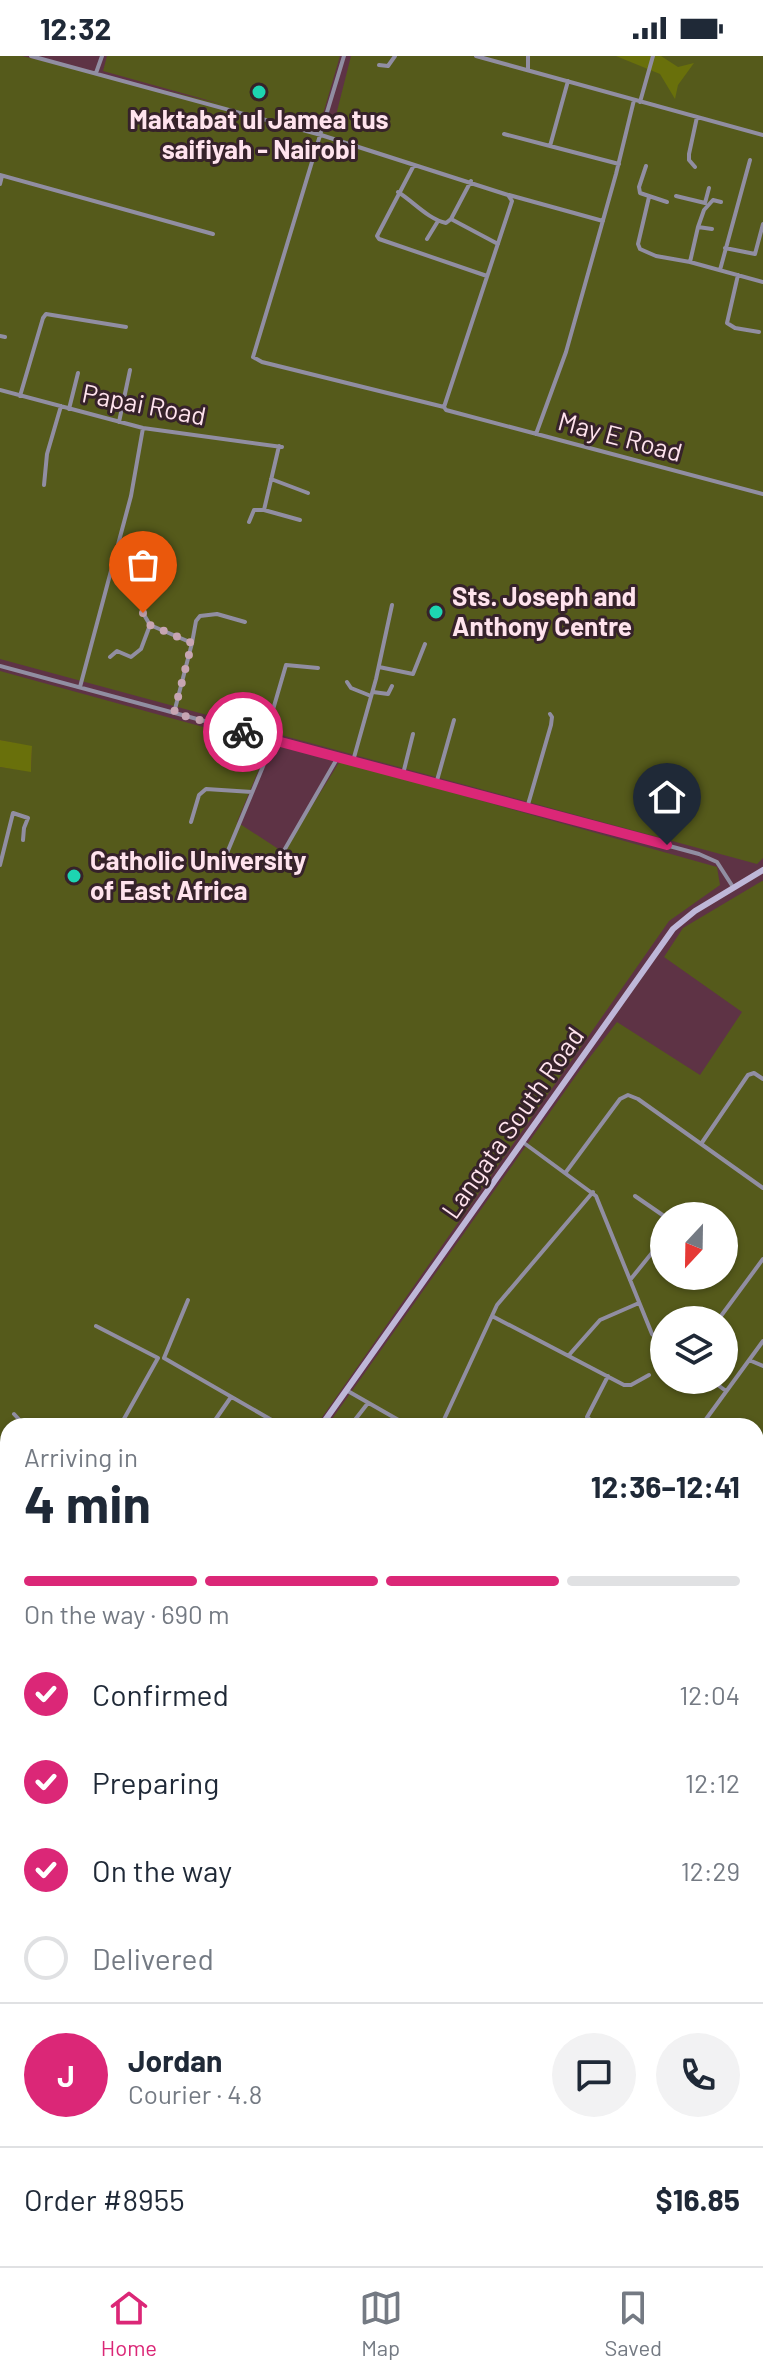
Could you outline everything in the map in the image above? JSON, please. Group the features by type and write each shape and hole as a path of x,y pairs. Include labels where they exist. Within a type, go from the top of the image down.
{"street":[{"path":"31,56 321,135 508,195 603,221"},
{"path":"96,73 102,56"},
{"path":"321,135 344,56"},
{"path":"379,65 388,66 395,56"},
{"path":"476,56 490,57 763,135"},
{"path":"528,56 528,70"},
{"path":"536,434 566,352 637,101 653,56"},
{"path":"550,146 568,81"},
{"path":"695,167 689,160 689,154 697,117"},
{"path":"504,134 619,164"},
{"name":"May E Road","path":"321,135 253,357 262,362 444,407 449,412 763,494"},
{"path":"720,270 750,160"},
{"path":"414,165 377,233 379,239 488,276"},
{"path":"646,166 638,190 667,202"},
{"path":"0,184 1,176 213,234"},
{"path":"398,192 438,221 446,223 471,181"},
{"path":"690,262 709,188"},
{"path":"444,407 512,201 508,195"},
{"path":"676,196 705,206"},
{"path":"649,197 638,244 640,249 656,256 763,282"},
{"path":"705,206 711,200 721,202"},
{"path":"451,219 499,244"},
{"path":"427,239 438,221"},
{"path":"725,248 755,254 763,224"},
{"path":"698,227 712,229"},
{"path":"738,275 727,323 735,328 759,332"},
{"path":"20,396 46,314 126,327"},
{"path":"119,422 130,370"},
{"path":"69,409 78,373"},
{"name":"Papai Road","path":"0,390 143,428 280,446 271,479"},
{"path":"44,485 47,454 61,406"},
{"path":"80,687 131,496 143,428"},
{"path":"264,510 271,479 308,493"},
{"path":"249,522 254,510 300,520"},
{"path":"353,761 379,667 392,605"},
{"path":"143,613 150,625 192,643"},
{"path":"174,713 196,621 200,616 217,614 245,622"},
{"path":"110,657 117,651 131,657 138,652 150,625"},
{"path":"379,667 413,674 425,644"},
{"path":"222,865 264,764 263,755 286,665 318,668"},
{"path":"0,666 707,856 720,866 734,887"},
{"path":"347,682 350,687 372,694 390,693 392,686"},
{"path":"385,702 386,694"},
{"path":"527,808 551,725 550,714"},
{"path":"436,784 454,720"},
{"path":"403,774 413,734"},
{"path":"278,861 338,757"},
{"path":"191,822 199,795 206,789 252,792"},
{"path":"0,865 13,813 28,818 23,840"},
{"name":"Langata South Road","path":"327,1418 673,929 695,911 763,870"},
{"path":"701,1144 748,1075 754,1073 763,1079"},
{"path":"566,1172 626,1095 638,1099 763,1188"},
{"path":"524,1143 593,1192 600,1202 650,1329"},
{"path":"445,1418 497,1305 593,1192"},
{"path":"635,1196 650,1206"},
{"path":"630,1280 650,1255"},
{"path":"728,1306 763,1259"},
{"path":"188,1300 164,1358 268,1418"},
{"path":"569,1355 599,1321 639,1303"},
{"path":"492,1316 629,1386 649,1375"},
{"path":"96,1326 158,1358 124,1418"},
{"path":"738,1375 763,1341"},
{"path":"749,1360 763,1366"},
{"path":"588,1418 608,1376"},
{"path":"346,1390 395,1418"},
{"path":"707,1418 724,1394"},
{"path":"217,1418 231,1397"},
{"path":"356,1418 368,1403"},
{"path":"14,1414 18,1418"}],"green space":[{"path":"0,56 22,56 225,105 103,71 107,56 340,56 319,128 332,131 351,56 763,56 763,858 757,864 0,659"},
{"path":"616,56 661,56 678,67 694,63 678,85 675,99 660,74"},
{"path":"0,671 269,745 237,822 283,852 340,761 717,867 720,885 669,921 322,1418 0,1418 0,767 31,771 32,747 0,740"},
{"path":"0,740 32,746 31,772 0,767"},
{"path":"763,881 763,1418 333,1418 617,1022 700,1075 742,1012 664,957 683,928"}],"way so far":[{"path":"143,613 150,625 192,643 174,713 243,732"}],"place":[{"name":"Maktabat ul Jamea tus saifiyah - Nairobi","path":"259,92"},
{"name":"Sts. Joseph and Anthony Centre","path":"436,612"},
{"name":"Catholic University of East Africa","path":"74,876"}],"route":[{"path":"243,732 667,845"}]}
